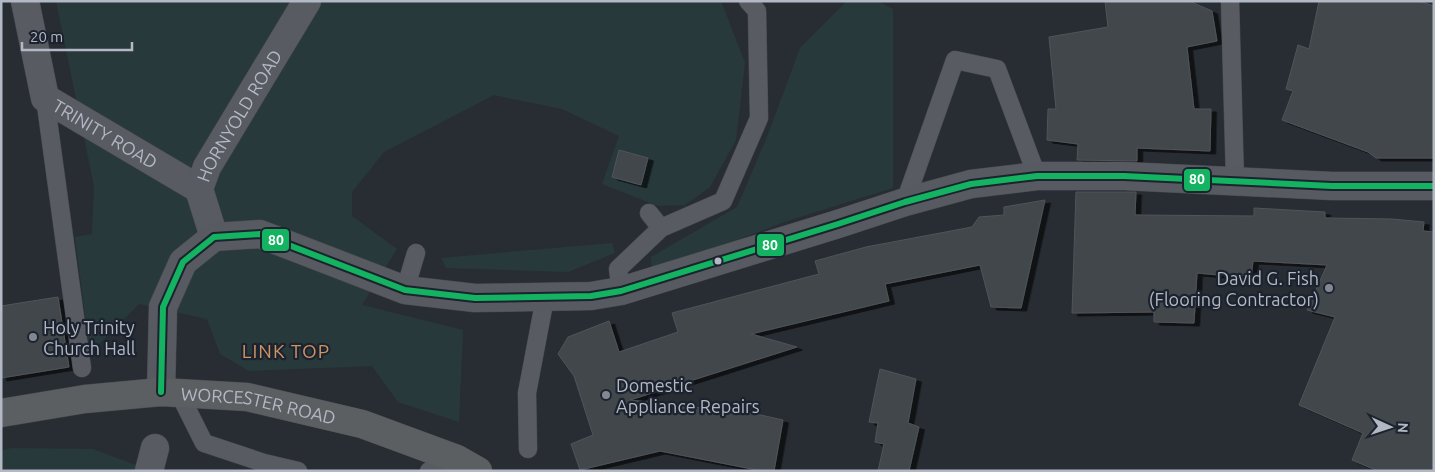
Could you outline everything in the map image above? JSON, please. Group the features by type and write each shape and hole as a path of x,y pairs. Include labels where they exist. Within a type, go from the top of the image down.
{"highway":[{"name":"WORCESTER ROAD","path":"1,413 85,399 170,393 247,397 362,424 467,465"}],"main road":[{"path":"170,393 163,307 183,262 214,237 260,234 405,290 475,298 545,298 591,296 621,291 906,202 971,184 1037,176 1124,176 1332,186 1434,186"}],"street":[{"name":"TRINITY ROAD","path":"25,1 45,98 199,189"},
{"name":"HORNYOLD ROAD","path":"214,237 199,189 207,167 307,1"}],"lane":[{"path":"621,291 618,269 662,228 723,201 759,118 757,11 748,1"},
{"path":"1230,1 1235,181"},
{"path":"906,202 955,60 998,69 1037,176"},
{"path":"45,98 82,368"},
{"path":"649,213 662,228"},
{"path":"405,290 416,253"},
{"path":"528,449 527,393 545,298"},
{"path":"170,393 204,443 264,463 298,471"},
{"path":"429,471 467,465"}],"shaded area":[{"path":"56,1 721,1 745,63 736,140 710,187 685,205 658,206 602,184 619,136 562,109 494,95 384,152 352,192 352,216 397,249 362,305 463,330 459,422 398,402 372,366 249,371 220,354 207,319 139,304 90,353 75,237 92,234 94,186"},
{"path":"847,1 877,1 893,9 893,188 787,221 652,272 651,257 737,207 767,137 800,48"},
{"path":"612,243 615,253 568,272 446,268 441,258"},
{"path":"11,448 93,449 152,471 4,471 1,463 1,451"}],"building":[{"path":"1105,1 1189,1 1212,11 1217,41 1187,47 1194,109 1211,109 1210,151 1137,148 1137,161 1077,160 1078,144 1047,140 1048,109 1056,109 1049,37 1108,27"},
{"path":"1319,1 1419,1 1434,6 1434,158 1376,158 1368,152 1282,120 1293,91 1286,89 1298,45 1309,49"},
{"path":"619,150 648,158 641,185 612,177"},
{"path":"1076,192 1136,192 1135,215 1254,216 1254,208 1325,212 1325,218 1392,219 1424,222 1423,231 1434,232 1434,471 1378,471 1352,460 1363,433 1299,405 1335,317 1307,310 1327,265 1253,261 1251,278 1197,273 1194,323 1154,322 1154,312 1072,313"},
{"path":"1045,200 1021,308 991,307 980,265 885,284 889,301 751,334 797,347 630,400 756,414 783,420 774,471 762,471 660,451 580,470 571,444 593,435 574,376 558,354 568,337 609,321 619,352 678,332 672,313 819,274 815,261 866,247 972,227 979,217 1004,215 1004,207"},
{"name":"Holy Trinity Church Hall","path":"58,297 69,367 1,378 1,306"},
{"path":"880,369 916,379 908,423 919,427 909,471 878,471 884,444 875,442 878,423 869,422"}],"transit line":[{"name":"80","path":"161,392 163,307 183,262 214,237 260,234 405,290 475,298 591,296 621,291 905,202 971,184 1037,176 1124,176 1332,186 1434,186"}],"place":[{"name":"David G. Fish (Flooring Contractor)","path":"1329,288"},
{"name":"Holy Trinity Church Hall","path":"33,337"},
{"name":"Domestic Appliance Repairs","path":"606,395"}],"district":[{"name":"LINK TOP","path":"286,351"}]}
